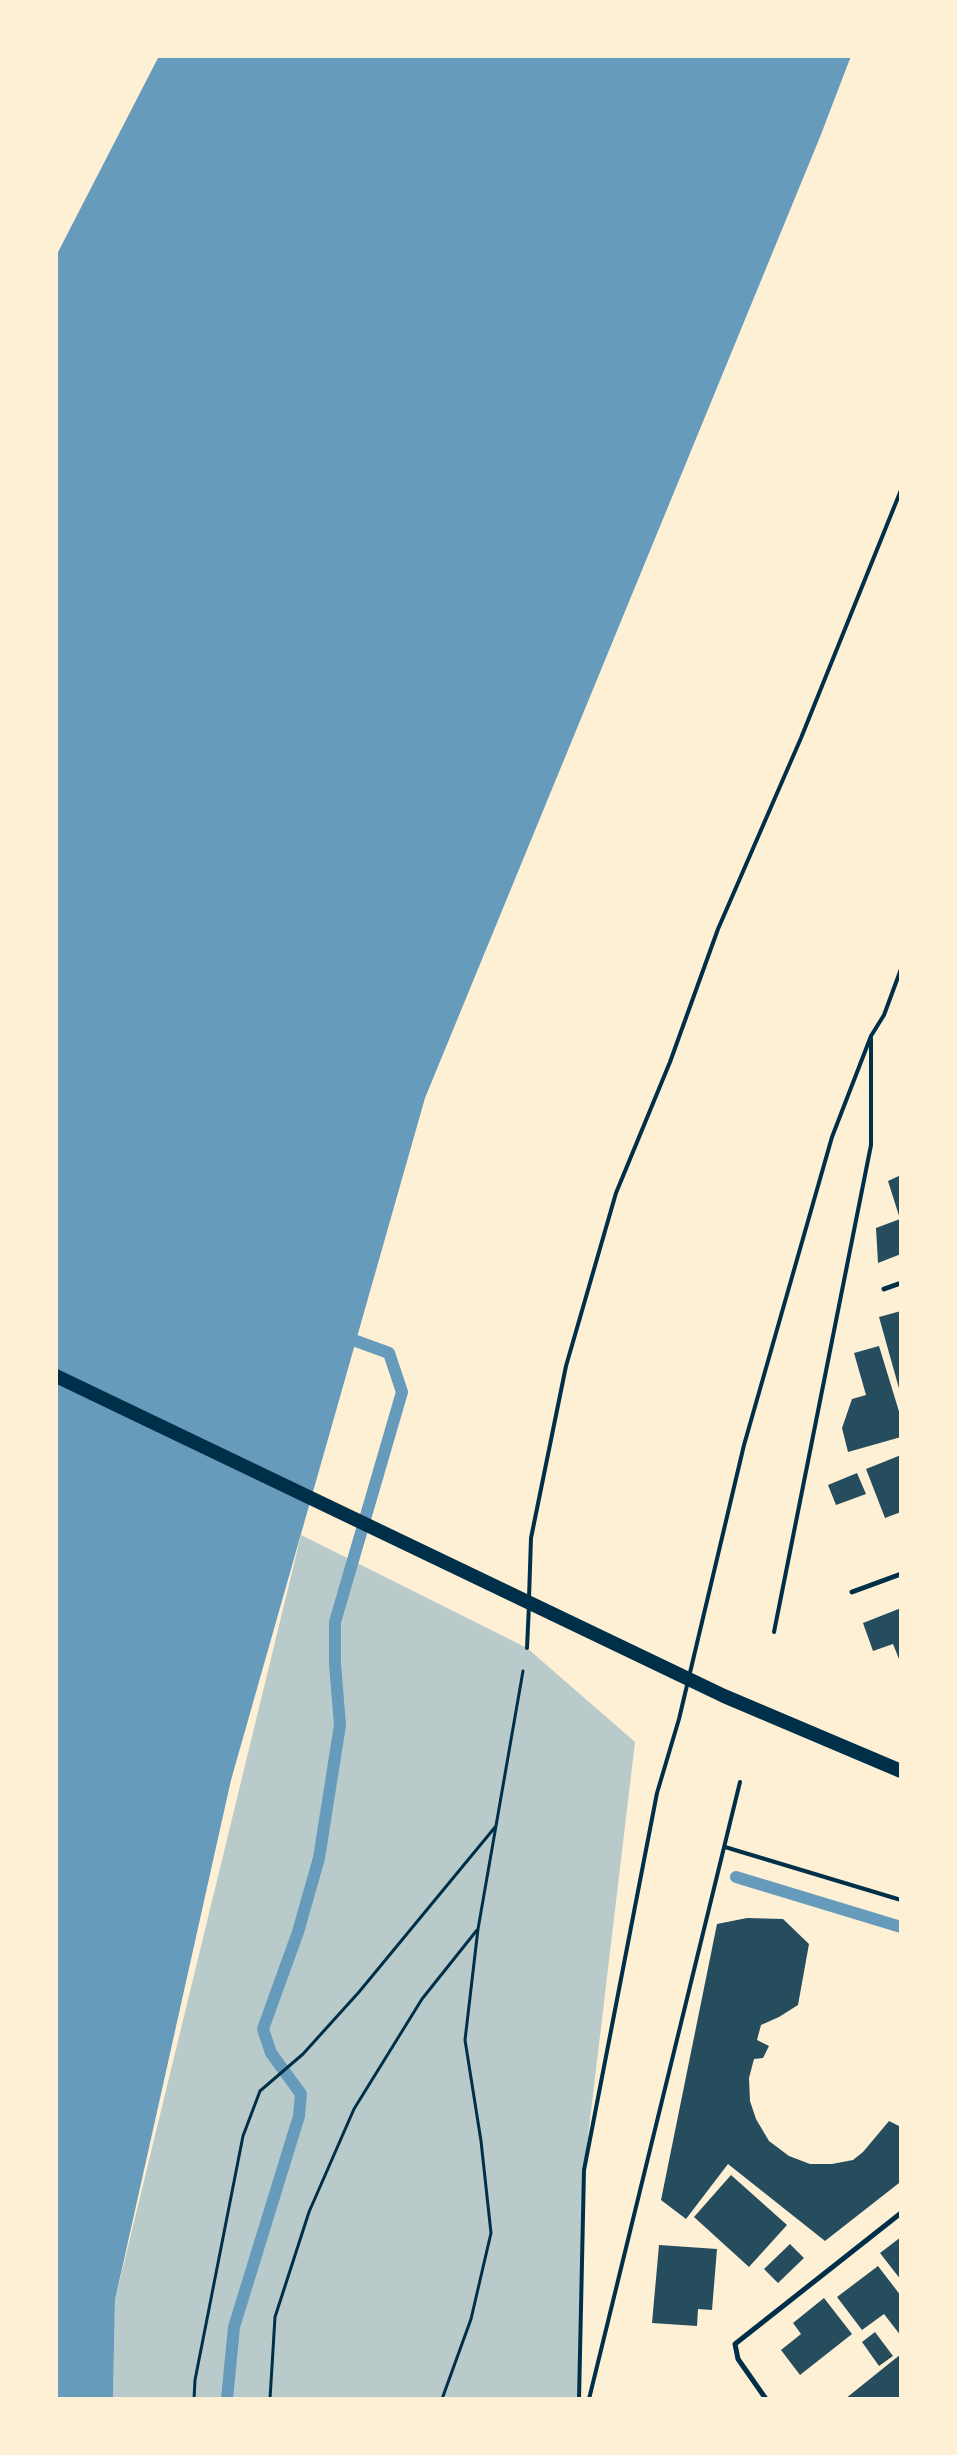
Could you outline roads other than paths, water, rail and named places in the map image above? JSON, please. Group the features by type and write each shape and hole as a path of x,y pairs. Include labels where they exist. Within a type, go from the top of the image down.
{"highway":[{"path":"56,1376 724,1696 901,1771"}],"street":[{"path":"884,1290 901,1283"},
{"path":"852,1592 901,1574"},
{"path":"766,2399 738,2359 735,2344 901,2213"}],"lane":[{"path":"527,1648 531,1538 566,1366 616,1193 670,1062 718,929 801,738 901,490"},
{"path":"578,2399 584,2170 657,1793 683,1701 746,1436 832,1137 871,1036 884,1015 901,969"},
{"path":"774,1632 871,1146 871,1036"},
{"path":"588,2399 740,1782"},
{"path":"724,1847 901,1900"}],"water":[{"path":"159,56 851,56 820,137 425,1098 231,1780 115,2300 113,2399 56,2399 56,256"}],"waterway":[{"path":"227,2399 234,2327 299,2116 301,2094 271,2053 263,2029 298,1932 319,1858 340,1725 335,1664 335,1622 402,1392 389,1353 356,1341"},
{"path":"736,1877 901,1927"}]}
